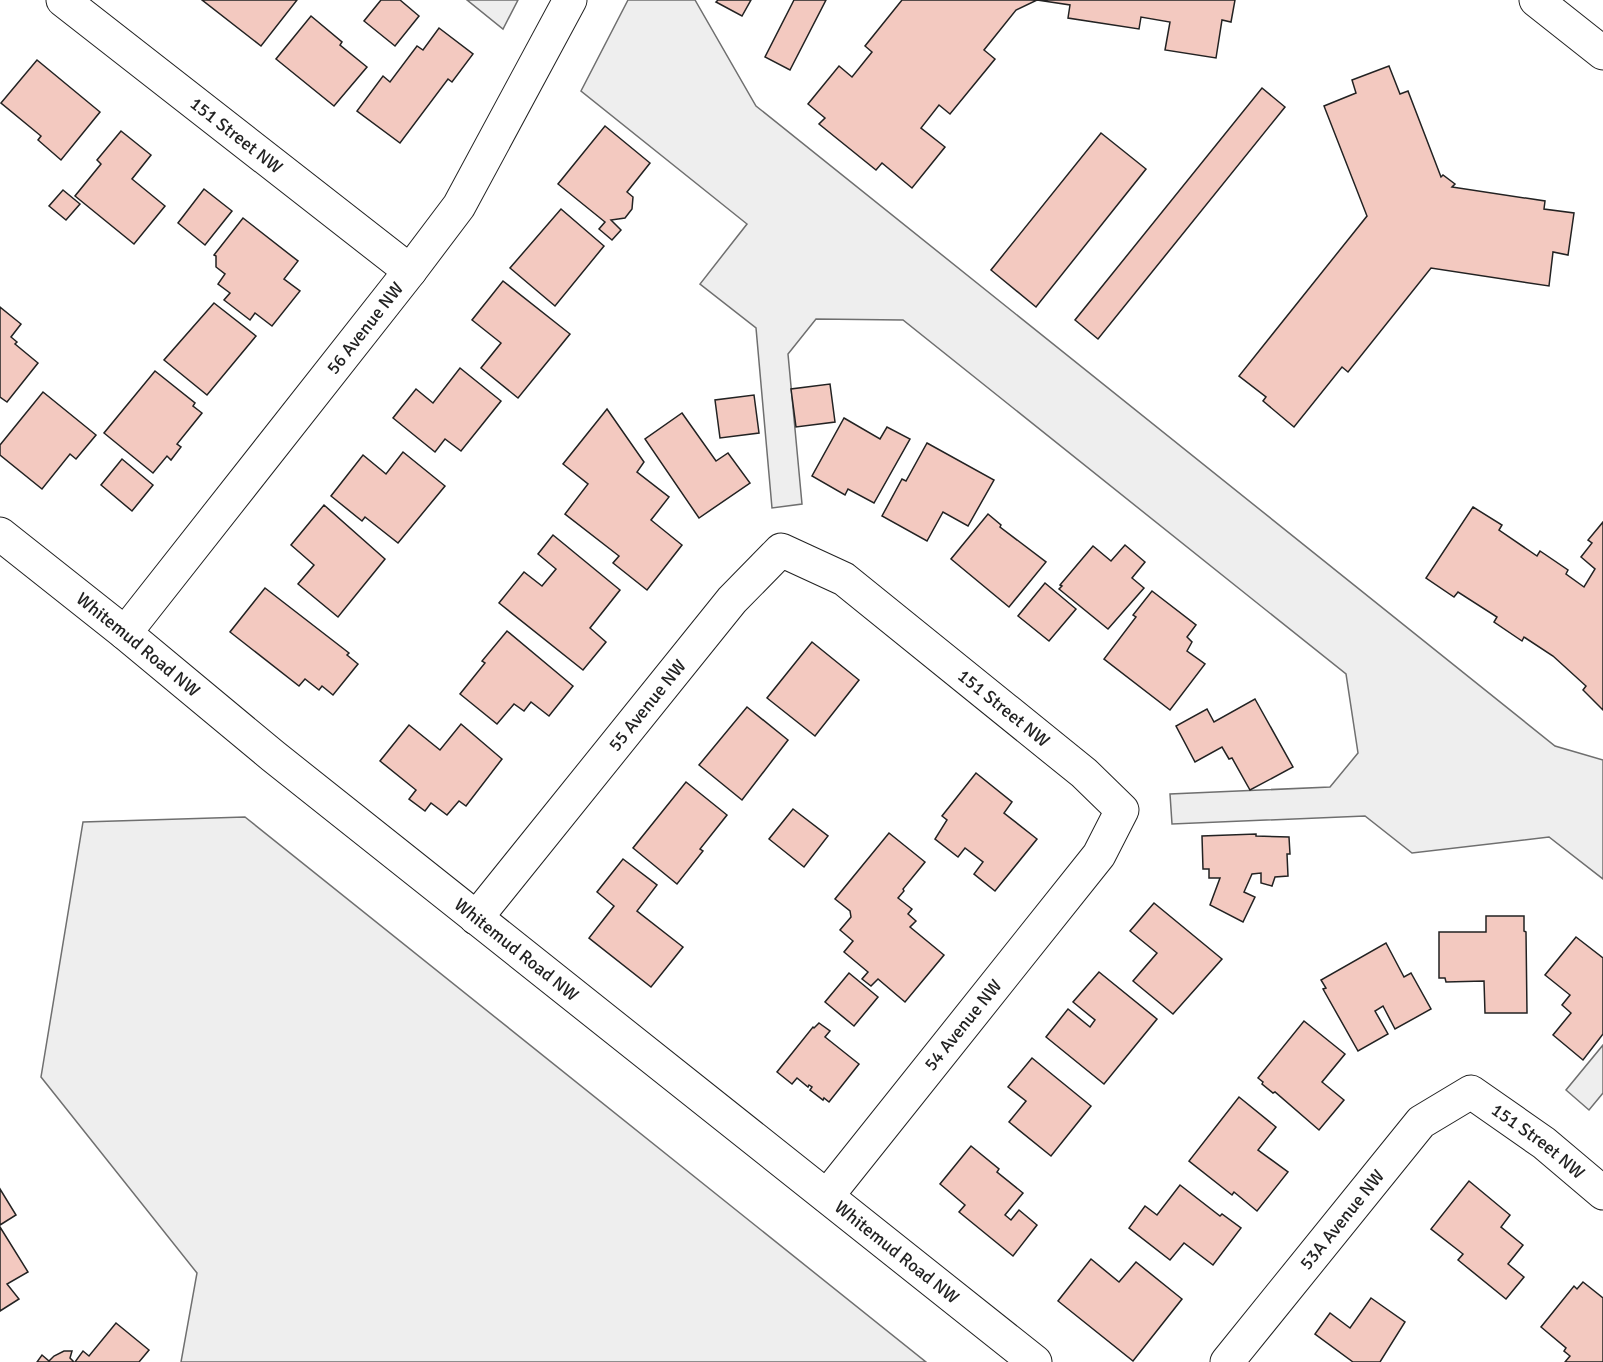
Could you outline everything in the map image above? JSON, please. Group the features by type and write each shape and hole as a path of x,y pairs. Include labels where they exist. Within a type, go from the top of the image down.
{"street":[{"name":"151 Street NW","path":"63,0 410,271"},
{"name":"56 Avenue NW","path":"125,633 459,206 570,0"},
{"path":"1536,0 1603,53"},
{"name":"Whitemud Road NW","path":"0,534 125,633 273,756 1035,1362"},
{"name":"55 Avenue NW","path":"476,918 732,600 781,550 844,579"},
{"name":"151 Street NW","path":"844,579 1084,773 1122,810 1099,855"},
{"name":"54 Avenue NW","path":"827,1196 1099,855"},
{"name":"151 Street NW","path":"1471,1092 1544,1143 1603,1193"},
{"name":"53A Avenue NW","path":"1227,1362 1421,1122 1471,1092"}],"shaded area":[{"path":"467,0 518,0 503,29"},
{"path":"628,0 695,0 756,106 1555,746 1603,760 1603,879 1549,837 1412,853 1365,816 1172,824 1170,794 1330,787 1358,753 1346,674 903,320 816,319 788,354 802,504 772,508 756,328 700,284 747,224 581,91"},
{"path":"245,817 926,1362 181,1362 197,1273 41,1077 83,822"},
{"path":"1603,1045 1603,1093 1589,1110 1566,1090"}],"building":[{"path":"202,0 297,0 261,46"},
{"path":"381,0 400,0 419,16 395,46 364,21"},
{"path":"718,0 751,0 742,16 716,2"},
{"path":"794,0 826,0 790,70 765,57"},
{"path":"902,0 1037,0 1016,10 984,50 995,59 950,114 939,105 921,128 945,147 912,188 882,163 876,170 819,124 825,118 808,104 839,66 852,77 872,52 865,46"},
{"path":"1037,0 1235,0 1231,22 1222,20 1216,58 1165,50 1170,22 1141,17 1139,29 1068,18 1070,5"},
{"path":"311,16 342,42 340,45 367,67 334,106 276,59"},
{"path":"439,28 473,54 452,82 448,79 400,143 357,111 383,76 390,82 417,46 423,50"},
{"path":"37,60 100,112 61,160 38,140 41,136 1,103"},
{"path":"1389,66 1400,94 1408,91 1441,177 1443,175 1455,184 1452,187 1545,201 1544,209 1574,213 1568,255 1553,252 1549,286 1431,268 1348,372 1342,367 1294,427 1263,401 1266,397 1239,376 1367,216 1324,106 1356,93 1352,80"},
{"path":"1262,88 1285,107 1098,339 1075,320"},
{"path":"605,126 650,163 627,192 633,197 632,209 625,218 611,220 621,230 612,240 599,229 605,222 558,184"},
{"path":"121,131 151,155 132,179 165,206 134,244 75,196 101,164 97,160"},
{"path":"1101,133 1146,169 1036,307 991,270"},
{"path":"204,189 232,211 205,245 178,223"},
{"path":"63,190 80,204 66,220 49,206"},
{"path":"561,209 604,246 555,306 510,268"},
{"path":"243,218 298,261 284,279 300,291 272,326 255,313 250,320 224,300 230,293 218,284 225,274 216,267 216,256 214,255"},
{"path":"503,281 570,334 518,398 481,368 501,343 472,320"},
{"path":"214,303 256,336 207,395 164,360"},
{"path":"0,307 21,324 11,337 17,342 15,344 38,363 7,402 0,397"},
{"path":"460,368 501,401 461,451 445,439 435,452 393,418 416,389 433,403"},
{"path":"155,371 195,403 193,406 202,413 177,444 181,447 171,460 167,456 153,473 104,433"},
{"path":"830,384 835,422 796,427 791,389"},
{"path":"43,392 96,435 76,459 70,454 42,489 0,455 0,445"},
{"path":"754,395 759,433 720,438 715,400"},
{"path":"607,409 644,462 637,472 669,497 651,520 682,545 647,590 613,563 619,556 565,514 588,484 563,464"},
{"path":"682,413 716,461 728,453 750,483 699,518 645,439"},
{"path":"844,418 880,439 887,427 910,439 874,503 848,489 845,495 812,476"},
{"path":"927,443 994,480 968,526 943,512 927,541 882,516 902,479 906,481"},
{"path":"403,452 445,486 398,543 365,517 362,521 331,496 363,455 386,474"},
{"path":"122,459 153,485 132,511 101,485"},
{"path":"324,505 385,559 338,617 298,584 314,565 291,545"},
{"path":"1473,507 1502,525 1499,530 1537,556 1540,551 1568,570 1566,574 1584,587 1595,569 1581,557 1592,543 1588,540 1603,522 1603,710 1583,690 1586,686 1553,656 1524,637 1522,641 1494,622 1497,617 1458,592 1454,597 1426,578"},
{"path":"988,514 1001,525 1000,527 1046,562 1009,607 951,559"},
{"path":"553,535 620,590 590,628 606,642 583,670 499,603 524,572 542,586 556,569 538,554"},
{"path":"1125,545 1145,562 1132,578 1144,588 1108,629 1059,589 1093,546 1111,561"},
{"path":"1045,583 1076,609 1049,641 1018,616"},
{"path":"265,588 349,653 347,655 358,664 333,695 322,686 319,690 305,679 299,686 230,632"},
{"path":"1152,591 1196,625 1187,637 1192,642 1187,651 1205,664 1170,710 1104,659 1136,617 1133,615"},
{"path":"507,631 573,686 549,716 531,702 524,711 514,704 497,724 460,694 485,663 482,661"},
{"path":"812,642 859,680 815,736 767,698"},
{"path":"1255,699 1293,767 1250,790 1232,758 1229,759 1222,747 1195,762 1176,726 1207,709 1214,722"},
{"path":"747,707 788,740 742,800 699,765"},
{"path":"461,724 502,759 466,806 459,801 447,815 431,803 425,811 409,799 416,790 380,761 409,725 440,750"},
{"path":"976,773 1012,802 1004,813 1037,839 995,891 974,874 983,862 965,848 958,857 935,839 947,820 942,816"},
{"path":"686,782 727,815 700,849 703,851 677,884 633,848"},
{"path":"793,809 828,836 804,867 769,839"},
{"path":"889,833 925,862 898,898 912,909 908,914 916,921 910,927 944,955 905,1002 878,979 871,986 862,979 868,972 844,952 853,941 840,930 851,917 850,911 835,899"},
{"path":"1256,834 1256,836 1289,837 1288,876 1275,877 1272,886 1261,883 1261,873 1252,874 1244,892 1255,897 1243,922 1210,905 1220,878 1209,878 1209,869 1203,869 1202,836"},
{"path":"623,859 657,885 637,911 683,947 651,987 589,938 614,906 597,892"},
{"path":"1154,903 1222,959 1173,1014 1133,981 1157,953 1130,931"},
{"path":"1486,916 1524,916 1527,1013 1485,1013 1484,981 1446,982 1445,978 1439,978 1439,932 1486,932"},
{"path":"1576,937 1603,958 1603,1034 1583,1060 1553,1035 1571,1013 1562,1005 1570,995 1545,975"},
{"path":"1386,943 1404,977 1411,973 1431,1009 1395,1029 1383,1006 1375,1011 1388,1034 1358,1051 1323,989 1326,988 1321,980"},
{"path":"1099,972 1157,1019 1104,1084 1046,1037 1068,1009 1090,1027 1095,1020 1073,1002"},
{"path":"849,973 878,997 854,1026 825,1002"},
{"path":"1304,1021 1345,1054 1322,1082 1344,1100 1319,1130 1275,1092 1273,1093 1262,1084 1263,1082 1258,1078"},
{"path":"819,1023 830,1031 825,1037 859,1064 829,1102 824,1098 823,1100 810,1090 812,1087 809,1085 808,1087 797,1078 792,1084 777,1072 813,1027"},
{"path":"1032,1058 1091,1106 1051,1156 1009,1122 1026,1101 1008,1087"},
{"path":"1239,1097 1276,1127 1258,1150 1288,1172 1257,1211 1234,1192 1232,1195 1189,1161"},
{"path":"971,1146 999,1169 997,1172 1023,1193 1005,1215 1011,1220 1019,1210 1037,1225 1013,1256 959,1212 965,1205 940,1184"},
{"path":"1469,1181 1510,1215 1501,1227 1523,1245 1508,1264 1524,1277 1506,1299 1458,1260 1463,1254 1431,1229"},
{"path":"1180,1185 1220,1216 1222,1214 1241,1228 1213,1265 1184,1243 1170,1260 1129,1228 1145,1206 1157,1215"},
{"path":"0,1189 16,1215 0,1225"},
{"path":"0,1227 28,1272 7,1284 19,1299 0,1311"},
{"path":"1091,1259 1119,1282 1136,1262 1182,1299 1133,1361 1058,1301"},
{"path":"1583,1282 1603,1298 1603,1362 1565,1362 1570,1356 1564,1351 1566,1348 1541,1327 1574,1286 1577,1289"},
{"path":"1371,1298 1405,1322 1380,1362 1353,1362 1315,1334 1330,1313 1350,1328"},
{"path":"116,1323 149,1350 139,1362 75,1362 83,1351 89,1356"},
{"path":"64,1351 72,1351 70,1358 74,1362 37,1362 42,1355 49,1361"}]}
